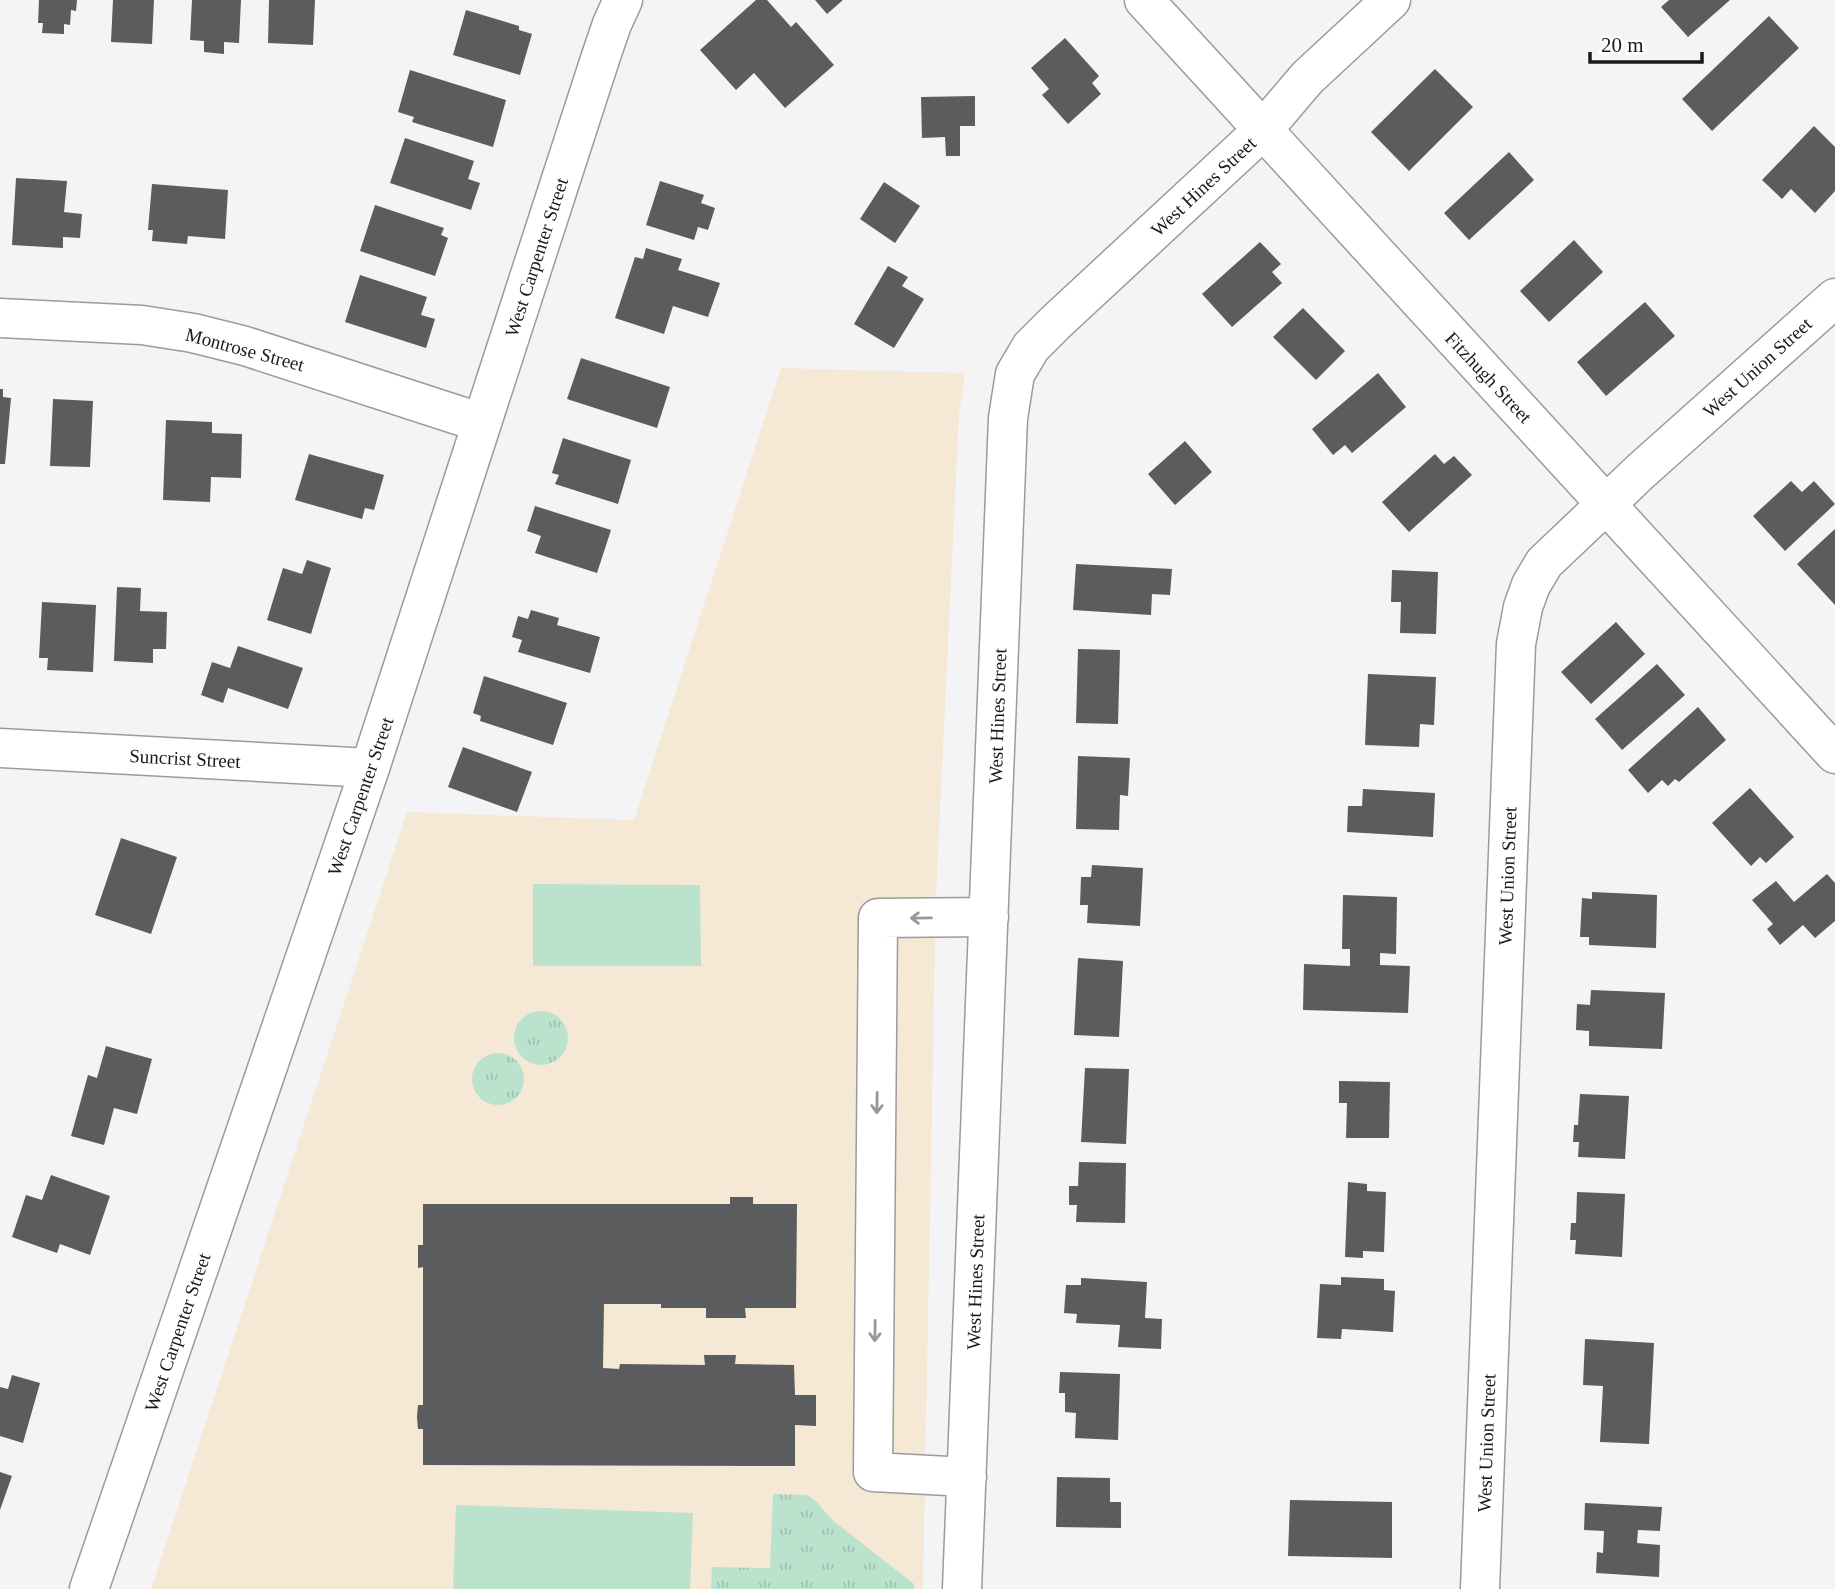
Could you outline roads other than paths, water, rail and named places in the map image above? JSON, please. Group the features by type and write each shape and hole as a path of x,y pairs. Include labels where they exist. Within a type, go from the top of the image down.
{"street":[{"name":"West Carpenter Street","path":"89,1589 370,768 601,56 623,0"},
{"name":"Fitzhugh Street","path":"1144,0 1835,754"},
{"name":"West Hines Street","path":"962,1589 1008,432 1015,374 1031,347 1055,323 1262,131 1307,78 1391,0"},
{"name":"West Union Street","path":"1480,1589 1516,644 1523,607 1531,585 1544,563 1835,298"},
{"name":"Montrose Street","path":"0,318 142,326 193,333 245,346 482,423"},
{"name":"Suncrist Street","path":"0,748 370,768"},
{"path":"967,1477 873,1472 878,918 989,917"}]}
